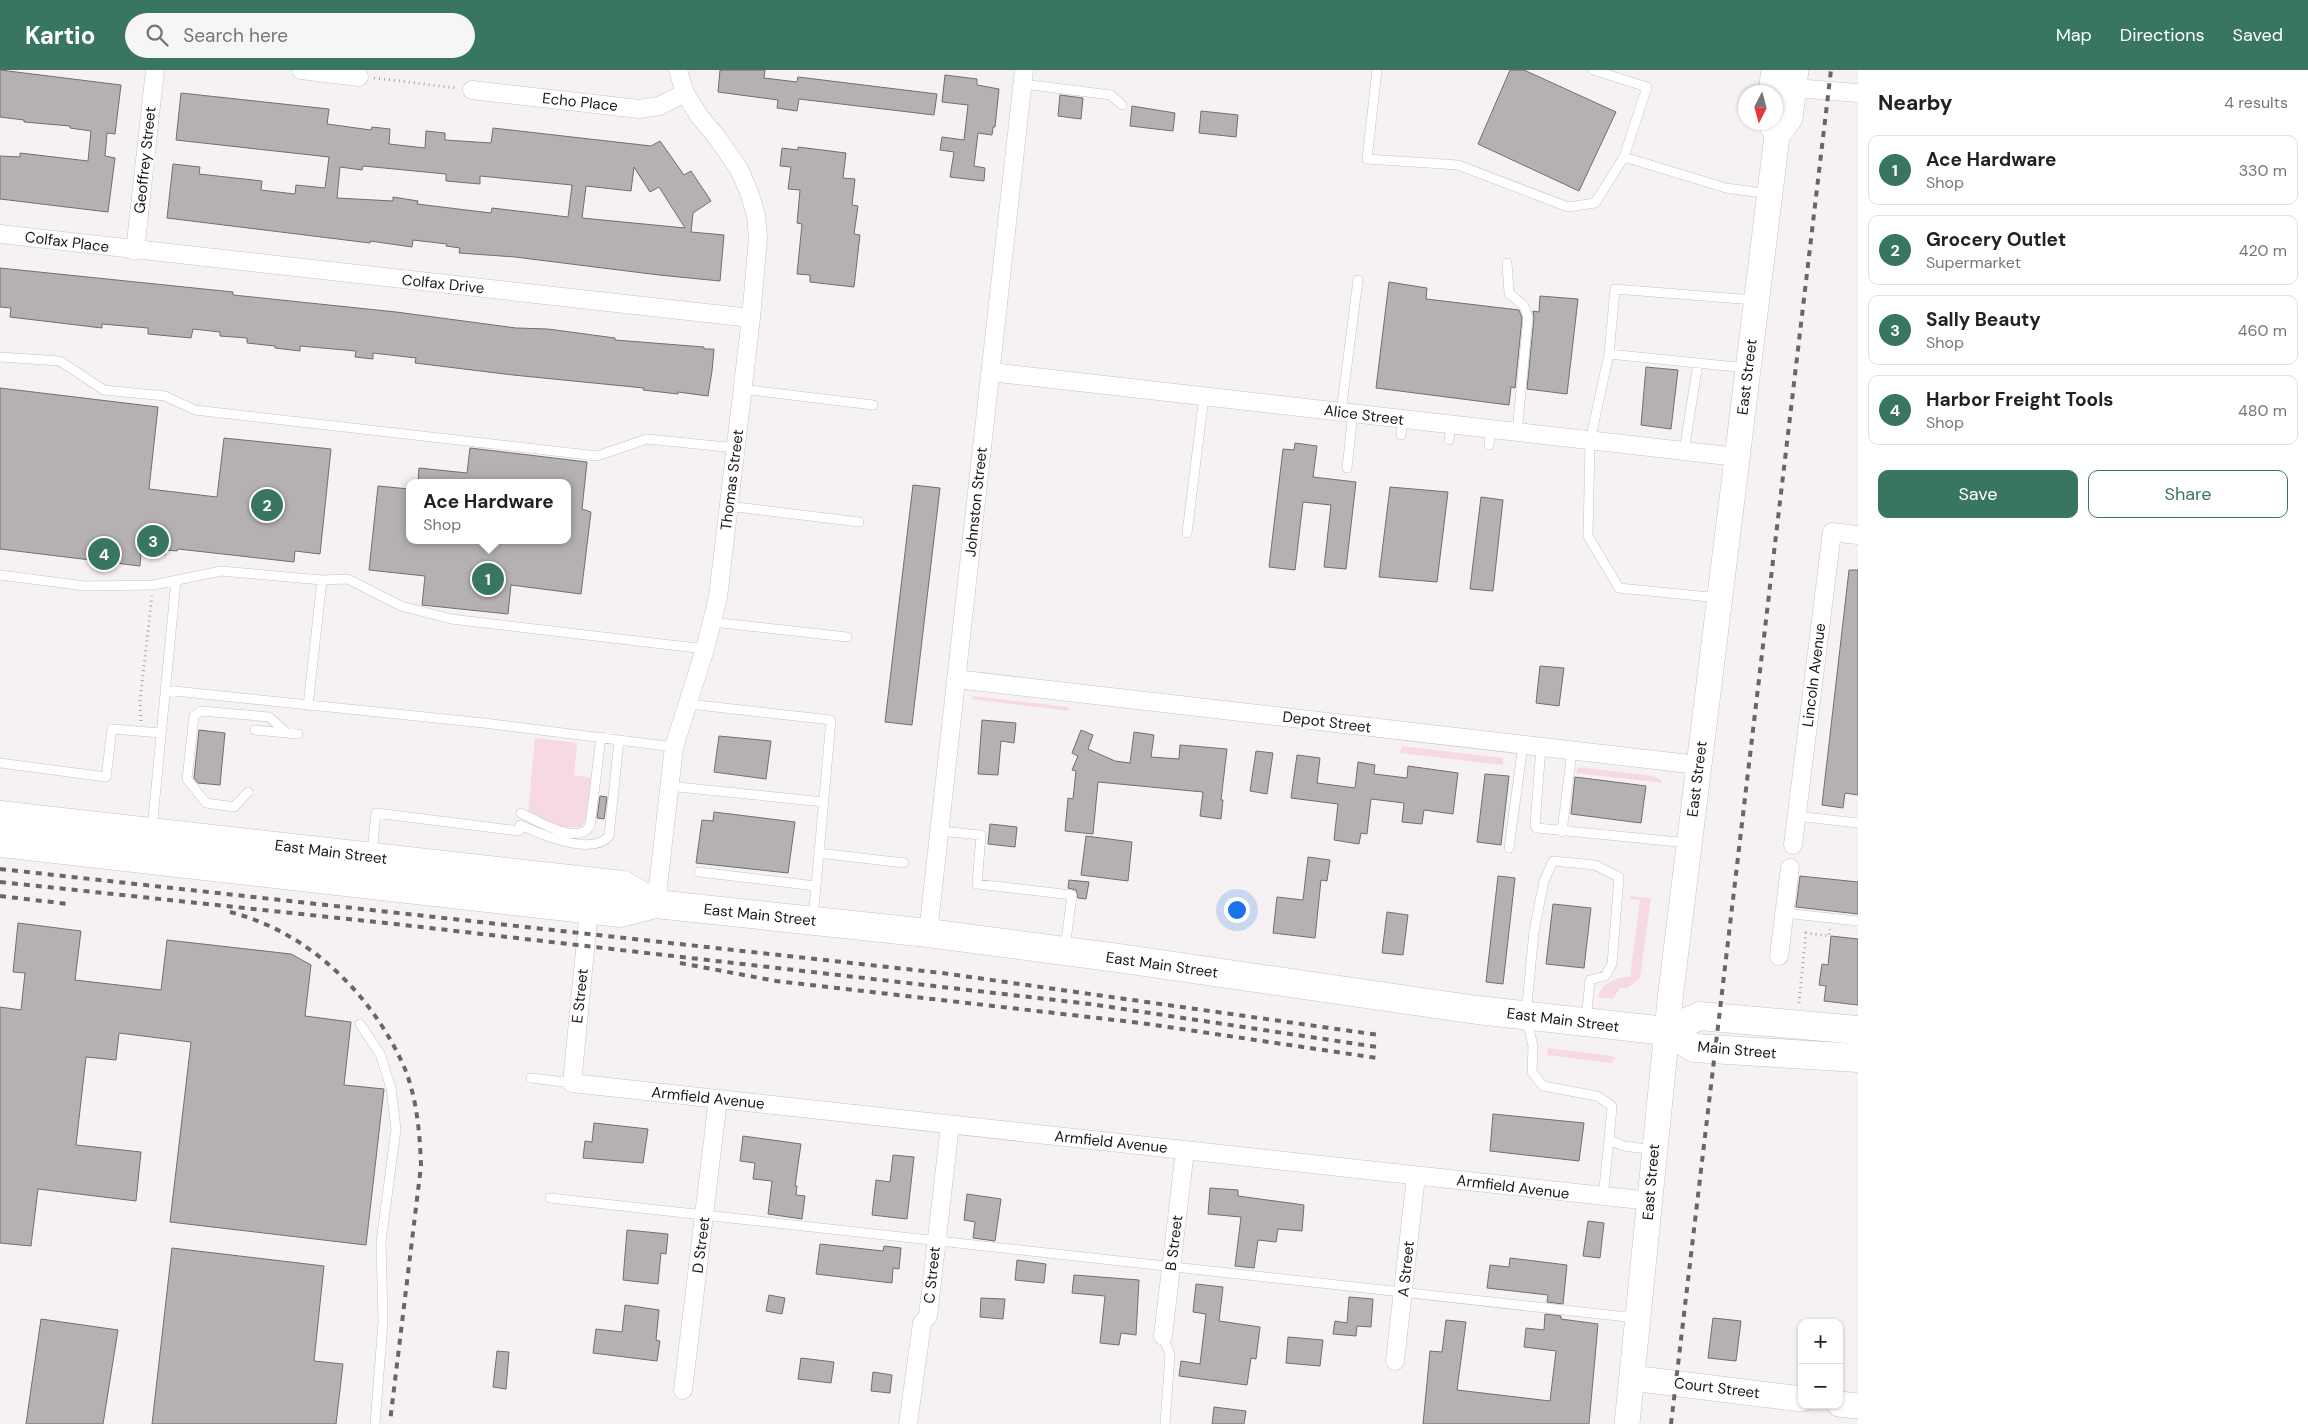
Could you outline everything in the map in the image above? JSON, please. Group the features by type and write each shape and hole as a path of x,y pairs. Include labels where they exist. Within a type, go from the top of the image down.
{"main road":[{"name":"East Street","path":"1774,70 1787,83 1790,118 1783,123"},
{"name":"East Street","path":"1627,1424 1666,1031 1770,194 1774,130"},
{"name":"East Main Street","path":"0,815 150,845 589,910 620,913 656,904 928,933 1526,1016 1666,1031"},
{"name":"East Main Street","path":"0,843 150,845 372,856 623,885 656,904"},
{"name":"Main Street","path":"1666,1031 1700,1016 1858,1030"},
{"name":"Main Street","path":"1666,1031 1694,1048 1858,1058"},
{"name":"Court Street","path":"1632,1378 1798,1399"},
{"path":"1843,1404 1858,1406"}],"street":[{"name":"Geoffrey Street","path":"134,250 155,70"},
{"path":"301,70 359,77"},
{"name":"Thomas Street","path":"656,904 668,786 674,747 705,649 718,597 751,318 758,238 756,215 739,169 716,136 699,116 685,93 678,70"},
{"name":"Johnston Street","path":"928,933 1024,77"},
{"path":"1787,83 1858,93"},
{"name":"Echo Place","path":"472,90 639,109 659,106 685,93"},
{"name":"Colfax Place","path":"0,234 134,250"},
{"name":"Colfax Drive","path":"134,250 751,318"},
{"name":"Alice Street","path":"991,372 1347,413 1402,427 1490,437 1517,432 1738,458"},
{"name":"Lincoln Avenue","path":"1793,845 1832,532 1858,535"},
{"name":"Depot Street","path":"956,680 1698,765"},
{"path":"1779,956 1790,868"},
{"name":"E Street","path":"572,1083 589,910"},
{"name":"Armfield Avenue","path":"572,1083 1650,1201"},
{"name":"D Street","path":"684,1390 718,1099"},
{"name":"C Street","path":"908,1424 922,1322 928,1316 950,1124"},
{"name":"B Street","path":"1162,1336 1185,1150"},
{"name":"A Street","path":"1395,1362 1416,1176"}],"lane":[{"path":"1377,70 1367,159 1458,165 1568,207 1596,203 1624,157 1647,87 1593,70"},
{"path":"1024,77 1111,95 1122,105"},
{"path":"1624,157 1726,188 1770,194"},
{"path":"1507,262 1509,293 1524,306 1528,317 1517,432"},
{"path":"1348,468 1347,413 1358,280"},
{"path":"1721,598 1620,588 1588,536 1590,441 1609,354 1615,289 1757,300"},
{"path":"1609,354 1748,368"},
{"path":"0,357 60,360 104,390 165,396 195,410 597,456 647,439 736,448"},
{"path":"1684,451 1698,363"},
{"path":"742,388 873,404"},
{"path":"1187,533 1204,396"},
{"path":"728,506 859,522"},
{"path":"0,575 85,586 152,585 221,571 322,580 348,579 401,606 451,619 705,649"},
{"path":"150,845 176,580"},
{"path":"308,706 322,580"},
{"path":"712,622 848,637"},
{"path":"165,690 601,737 674,747"},
{"path":"688,704 831,720 812,921"},
{"path":"248,792 234,807 206,803 186,779 194,716 201,711 269,716 287,733"},
{"path":"0,763 106,778 112,729 161,733"},
{"path":"255,730 298,734"},
{"path":"521,813 560,832 580,834 586,832 590,826 601,737"},
{"path":"372,856 376,813 519,828 548,837 596,845 604,843 609,836 619,740"},
{"path":"1509,848 1523,745"},
{"path":"1541,747 1535,825 1540,830 1688,843"},
{"path":"1562,832 1572,750"},
{"path":"668,786 824,802"},
{"path":"1796,816 1858,823"},
{"path":"939,831 981,835 977,884 1072,895 1065,951"},
{"path":"819,854 904,863"},
{"path":"1586,1022 1590,980 1605,976 1612,964 1619,877 1595,865 1553,861 1544,881 1534,930 1526,1016 1533,1046 1532,1072 1543,1086 1597,1096 1612,1106 1603,1197"},
{"path":"699,872 816,886"},
{"path":"1784,913 1858,921"},
{"path":"360,1024 380,1054 391,1088 396,1129 381,1242 383,1322 375,1424"},
{"path":"531,1078 572,1083"},
{"path":"1609,1140 1624,1146 1654,1150"},
{"path":"550,1198 1638,1318"},
{"path":"1162,1336 1170,1355 1165,1424"}],"path":[{"path":"359,77 435,84 472,90"},
{"path":"140,731 142,712 140,700 152,585"},
{"path":"1798,1005 1806,933 1829,936 1830,929 1839,930"}],"shaded area":[{"path":"973,696 1068,707 1069,711 972,699"},
{"path":"535,738 577,743 574,775 590,778 591,780 586,819 582,827 562,827 528,813"},
{"path":"1402,746 1503,758 1503,765 1400,753"},
{"path":"1578,767 1653,776 1663,783 1576,773"},
{"path":"1629,896 1651,898 1640,978 1627,988 1620,988 1613,999 1598,997 1602,988 1610,982 1615,979 1630,977 1640,900 1630,899"},
{"path":"1548,1048 1615,1058 1611,1063 1547,1055"}],"building":[{"path":"0,70 121,85 115,134 107,133 105,156 115,158 108,212 0,199 0,156 20,157 20,153 88,161 91,131 70,128 70,126 24,122 24,120 0,117"},
{"path":"720,70 765,70 764,78 797,82 798,77 937,94 934,115 799,99 797,111 777,108 778,100 718,92"},
{"path":"1510,70 1524,70 1616,112 1579,191 1478,144"},
{"path":"945,75 977,79 977,85 999,89 995,127 993,127 992,135 978,133 974,166 985,168 984,181 950,177 954,152 940,150 942,137 964,140 968,105 942,102"},
{"path":"181,93 329,109 327,124 371,130 372,127 390,129 389,144 425,148 426,131 445,133 445,140 491,143 493,128 651,146 660,141 684,175 691,171 711,201 693,213 691,232 724,235 720,281 515,257 459,253 460,248 446,246 447,244 413,240 412,247 167,218 173,164 200,167 199,174 262,181 261,190 295,194 296,185 325,188 329,157 176,140","holes":["363,166 446,174 446,181 480,184 480,176 572,185 568,217 492,208 491,213 417,204 418,201 393,197 393,201 337,198 340,167 362,170","634,167 650,192 659,187 685,228 582,218 586,186 631,191"]},
{"path":"1060,95 1083,98 1081,119 1058,116"},
{"path":"1132,106 1175,113 1173,131 1130,126"},
{"path":"1201,111 1238,115 1236,137 1199,133"},
{"path":"798,147 846,153 843,178 855,179 852,205 858,206 854,234 860,235 854,287 810,282 810,275 797,274 802,224 797,223 800,190 788,189 791,167 780,166 782,148 798,150"},
{"path":"0,268 233,292 233,295 396,312 516,328 548,329 615,338 615,340 704,347 704,349 714,349 708,396 415,363 416,358 373,353 373,359 355,357 356,351 300,346 300,351 275,348 275,346 247,343 247,338 220,336 220,332 193,329 191,338 148,334 148,328 102,324 102,328 10,317 11,308 0,307"},
{"path":"1389,282 1427,288 1426,299 1519,310 1522,318 1515,388 1511,387 1509,405 1376,388"},
{"path":"1540,296 1578,299 1567,394 1527,389 1534,318 1533,311 1539,312"},
{"path":"1646,367 1678,370 1671,429 1641,425"},
{"path":"0,388 158,407 149,489 217,497 224,438 331,449 320,554 295,551 294,562 178,549 177,551 166,550 165,555 141,552 140,566 0,549"},
{"path":"1295,443 1317,446 1313,477 1356,482 1346,569 1324,567 1331,505 1303,502 1295,570 1269,567 1283,449 1294,450"},
{"path":"470,448 587,462 582,509 591,512 581,594 511,585 508,614 422,605 425,576 369,570 378,486 406,489 406,544 571,544 571,479 418,479 419,468 467,473"},
{"path":"913,485 940,488 912,725 885,722"},
{"path":"1390,487 1448,492 1437,582 1379,577"},
{"path":"1481,497 1503,500 1493,591 1470,589"},
{"path":"1849,570 1858,570 1858,795 1845,793 1843,808 1822,805"},
{"path":"1540,666 1564,668 1559,706 1536,703"},
{"path":"982,720 1016,723 1014,743 1001,741 998,775 978,774"},
{"path":"199,730 225,733 220,785 198,783 194,778"},
{"path":"1081,730 1093,735 1088,749 1115,761 1130,763 1134,732 1154,735 1151,757 1179,759 1180,745 1227,749 1221,800 1223,800 1221,819 1200,816 1203,792 1098,782 1093,834 1065,831 1068,798 1073,799 1076,771 1072,770 1078,756 1072,753"},
{"path":"719,736 771,741 766,779 714,772"},
{"path":"1256,751 1273,753 1267,794 1250,791"},
{"path":"1297,755 1320,758 1317,783 1355,788 1358,762 1375,765 1374,774 1407,778 1408,766 1458,773 1453,814 1424,810 1422,824 1402,822 1404,803 1371,799 1367,834 1361,833 1359,844 1334,840 1338,804 1291,798"},
{"path":"1485,774 1509,776 1501,845 1477,842"},
{"path":"1575,777 1646,786 1641,823 1571,814"},
{"path":"600,796 607,797 604,819 597,818"},
{"path":"714,812 795,822 788,873 696,863 702,820 713,821"},
{"path":"990,824 1017,827 1015,847 988,844"},
{"path":"1086,836 1132,842 1128,881 1081,875"},
{"path":"1308,857 1330,860 1327,881 1321,880 1315,938 1273,933 1277,897 1303,900"},
{"path":"1498,876 1515,878 1503,984 1486,982"},
{"path":"1800,876 1858,882 1858,914 1796,907"},
{"path":"1069,880 1089,882 1086,899 1078,898 1076,890 1068,888"},
{"path":"1553,904 1591,908 1584,968 1546,964"},
{"path":"1387,912 1408,915 1403,955 1382,953"},
{"path":"18,923 81,931 75,980 161,990 167,940 291,954 311,965 305,1016 351,1022 344,1085 384,1089 366,1245 170,1222 191,1042 119,1033 116,1060 86,1057 76,1145 141,1152 136,1201 38,1189 31,1246 0,1243 0,1007 21,1010 25,973 13,972"},
{"path":"1831,936 1858,939 1858,1005 1824,1001 1826,986 1819,985 1822,964 1828,965"},
{"path":"1493,1114 1584,1123 1579,1161 1490,1151"},
{"path":"594,1123 648,1129 643,1163 583,1158 585,1141 592,1142"},
{"path":"743,1136 801,1144 795,1186 797,1186 796,1195 805,1196 802,1219 768,1214 772,1181 753,1179 755,1163 740,1161"},
{"path":"893,1155 914,1157 907,1219 872,1215 876,1180 890,1182"},
{"path":"1210,1188 1238,1190 1238,1196 1304,1205 1302,1231 1278,1229 1276,1242 1258,1240 1254,1268 1235,1266 1241,1217 1208,1214"},
{"path":"967,1194 1001,1199 995,1241 973,1238 975,1222 964,1220"},
{"path":"1588,1221 1604,1223 1600,1258 1583,1256"},
{"path":"627,1230 668,1234 666,1254 661,1253 658,1284 623,1280"},
{"path":"820,1244 883,1251 884,1246 901,1248 899,1269 893,1268 892,1283 816,1274"},
{"path":"172,1248 324,1266 314,1361 343,1364 336,1424 152,1424"},
{"path":"1510,1258 1567,1265 1563,1304 1547,1302 1548,1295 1487,1288 1490,1265 1509,1267"},
{"path":"1017,1260 1046,1264 1044,1283 1015,1280"},
{"path":"1074,1275 1139,1280 1136,1335 1121,1333 1119,1345 1100,1343 1105,1296 1072,1293"},
{"path":"1196,1284 1223,1287 1219,1321 1260,1327 1256,1359 1251,1358 1247,1385 1179,1376 1181,1361 1200,1364 1206,1314 1193,1312"},
{"path":"769,1295 785,1298 782,1314 766,1311"},
{"path":"1349,1297 1373,1299 1371,1327 1357,1326 1356,1336 1333,1334 1335,1321 1347,1323"},
{"path":"981,1298 1005,1299 1003,1319 980,1317"},
{"path":"625,1305 659,1310 656,1340 660,1341 657,1361 593,1353 596,1329 622,1332"},
{"path":"1545,1314 1561,1316 1561,1319 1598,1324 1589,1424 1423,1424 1430,1351 1442,1352 1446,1320 1466,1322 1457,1390 1550,1401 1556,1351 1524,1347 1526,1328 1544,1330"},
{"path":"1713,1318 1741,1321 1736,1361 1708,1358"},
{"path":"41,1319 118,1330 103,1424 26,1424"},
{"path":"1288,1337 1323,1340 1320,1366 1286,1363"},
{"path":"497,1351 509,1352 506,1389 493,1387"},
{"path":"801,1358 834,1362 831,1383 798,1379"},
{"path":"873,1372 892,1375 890,1393 871,1391"},
{"path":"1214,1407 1246,1411 1244,1424 1212,1424"}],"railway":[{"path":"1671,1424 1831,70"},
{"path":"0,869 942,973 1379,1035"},
{"path":"0,882 395,924 1090,1004 1377,1047"},
{"path":"0,896 68,904"},
{"path":"230,912 259,921 286,935 312,951 335,970 375,1016 392,1042 409,1081 417,1117 421,1166 390,1422"},
{"path":"680,963 776,981 1141,1023 1377,1058"}],"place":[{"name":"Grocery Outlet","path":"267,505"},
{"name":"Sally Beauty","path":"153,541"},
{"name":"Harbor Freight Tools","path":"104,554"},
{"name":"Ace Hardware","path":"488,579"}]}
